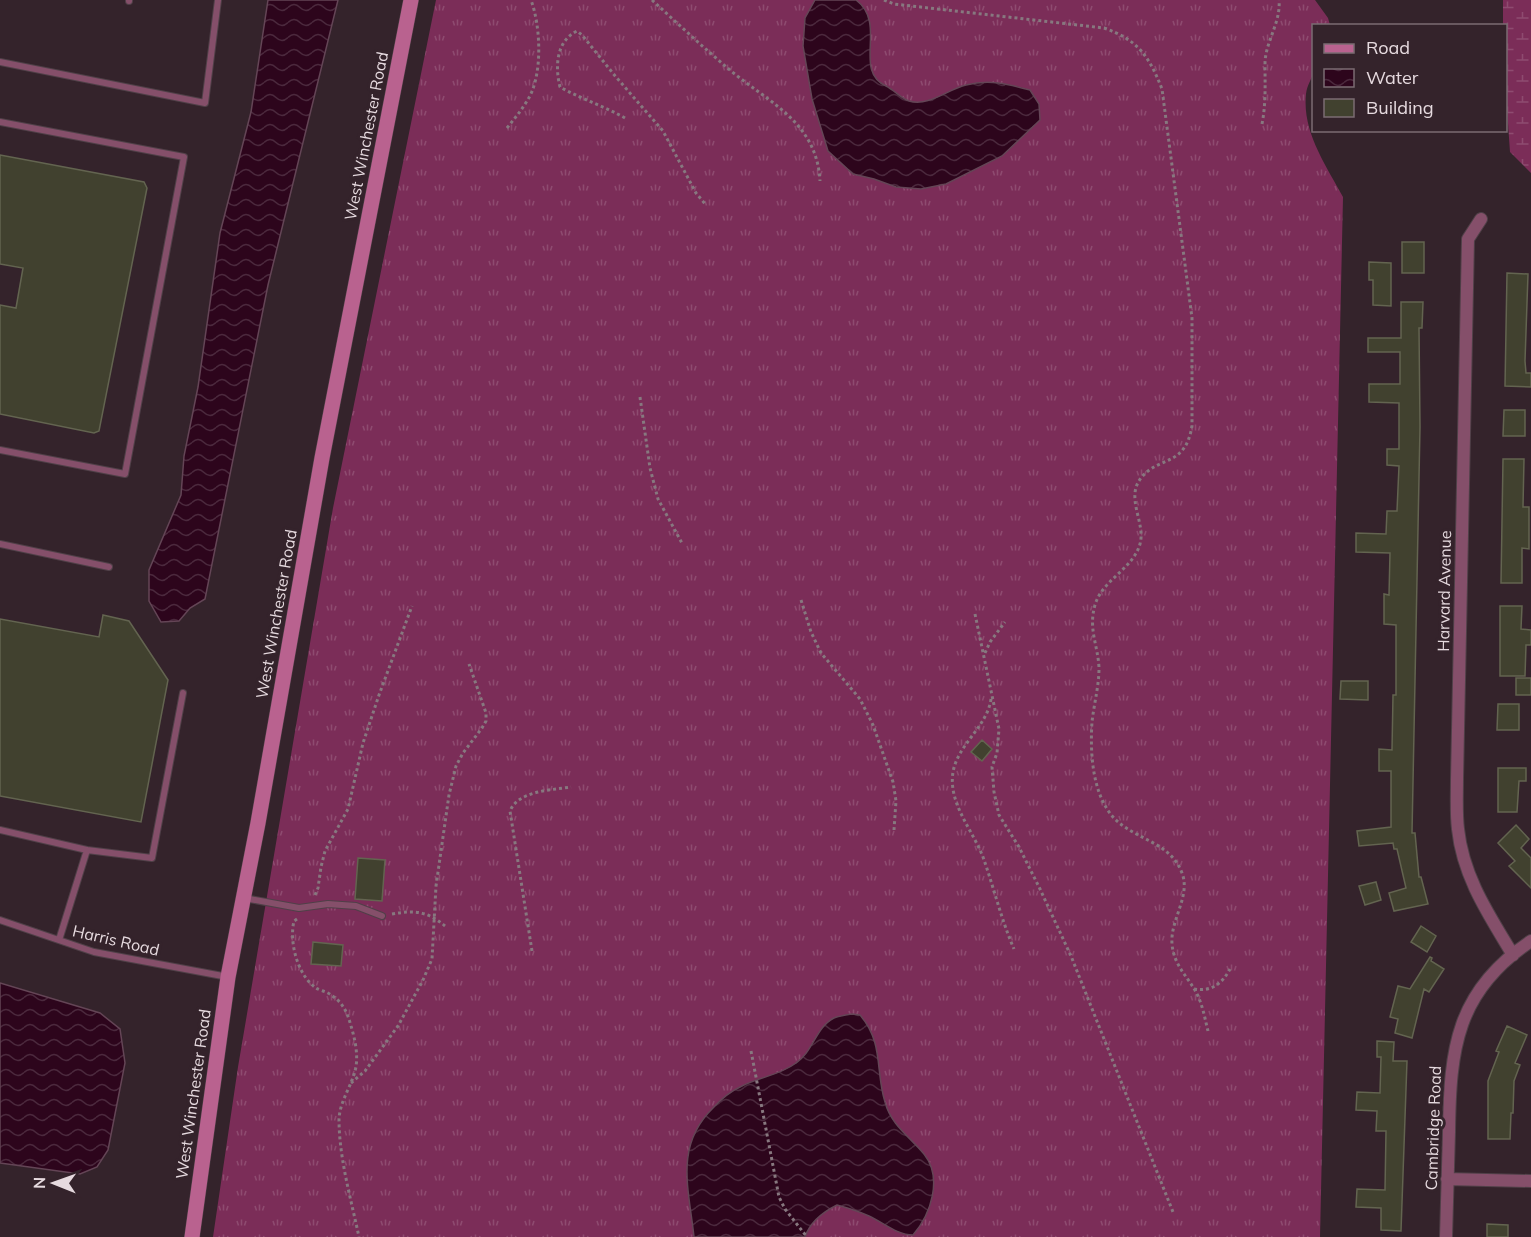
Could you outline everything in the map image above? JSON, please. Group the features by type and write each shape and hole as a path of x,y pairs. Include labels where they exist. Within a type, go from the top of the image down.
{"main road":[{"name":"West Winchester Road","path":"192,1237 228,977 322,458 411,0"}],"street":[{"name":"Harvard Avenue","path":"1481,219 1468,239 1457,767 1458,830 1474,888 1513,955"},
{"name":"Cambridge Road","path":"1446,1237 1450,1087 1457,1037 1478,993 1497,969 1531,941"},
{"path":"1448,1179 1531,1181"}],"lane":[{"path":"0,62 205,103 218,0"},
{"path":"0,122 184,158 125,474 0,450"},
{"path":"0,544 109,567"},
{"path":"0,830 87,850 152,858 183,693"},
{"path":"59,940 87,850"},
{"path":"243,898 299,908 328,904 356,906 382,916"},
{"name":"Harris Road","path":"0,920 94,952 228,977"}],"path":[{"path":"507,128 528,100 536,81 539,43 531,0"},
{"path":"652,0 733,72 785,111 802,128 819,165 820,181"},
{"path":"884,0 894,4 1104,28 1121,34 1137,44 1150,63 1162,89 1192,318 1192,426 1190,439 1185,448 1147,472 1137,484 1135,496 1142,532 1137,554 1095,604 1091,629 1099,667 1092,742 1098,788 1107,809 1122,825 1164,848 1175,859 1183,874 1184,886 1172,935 1172,944 1181,972 1194,989 1201,1005 1208,1030"},
{"path":"1262,124 1265,106 1265,62 1278,23 1279,0"},
{"path":"625,118 560,87 558,60 561,45 569,35 577,31 582,35 663,131 696,193 706,206"},
{"path":"640,398 650,468 658,499 683,545"},
{"path":"801,600 820,653 860,699 873,725 894,782 896,801 894,830"},
{"path":"359,1237 340,1134 341,1109 356,1070 357,1052 347,1013 342,1003 315,987 305,977 297,960 292,929 294,921 309,906 318,888 326,851 348,809 363,742 412,606"},
{"path":"975,614 999,729 997,753 992,767 999,815 1019,847 1071,956 1173,1212"},
{"path":"984,654 1005,622"},
{"path":"350,1085 365,1071 388,1042 423,980 432,958 437,877 449,795 456,766 486,721 486,713 469,664"},
{"path":"992,695 988,714 969,739 953,770 952,786 956,802 982,856 1014,949"},
{"path":"532,951 510,811 513,803 521,798 571,787"},
{"path":"382,916 408,911 434,917 445,926"},
{"path":"1194,989 1214,987 1224,980 1230,969"},
{"path":"751,1051 779,1197 784,1209 807,1237"}],"green space":[{"path":"436,0 1315,0 1330,24 1312,24 1312,75 1307,91 1306,108 1311,135 1343,197 1320,1237 213,1237 238,1067 333,508"},
{"path":"1503,0 1531,0 1531,173 1510,152 1507,108 1507,24 1503,24"}],"water":[{"path":"268,0 338,0 268,285 205,599 190,608 179,621 161,622 149,601 149,570 181,495 184,456 198,387 220,233 251,112"},
{"path":"815,0 856,0 865,10 869,21 871,69 876,79 906,100 924,102 966,85 983,82 998,83 1030,90 1039,104 1040,120 1002,156 946,184 921,189 896,187 853,174 828,151 812,99 803,46 805,18"},
{"path":"0,983 100,1013 120,1029 125,1063 108,1150 97,1167 80,1174 0,1163"},
{"path":"860,1015 873,1036 882,1090 888,1110 896,1124 924,1154 933,1174 934,1185 929,1206 925,1217 913,1235 901,1233 865,1214 837,1205 818,1218 805,1237 694,1237 687,1169 693,1137 701,1122 719,1101 734,1090 796,1063 807,1053 828,1022 836,1017"}],"building":[{"path":"0,155 144,182 147,188 99,431 94,433 0,414 0,305 16,308 23,268 0,264"},
{"path":"1402,242 1424,242 1424,273 1402,273"},
{"path":"1369,262 1391,263 1391,306 1373,305 1373,280 1369,280"},
{"path":"1507,273 1528,274 1525,361 1526,373 1531,373 1531,387 1505,386"},
{"path":"1401,302 1423,302 1422,328 1419,328 1420,427 1412,833 1415,833 1419,877 1421,877 1428,904 1394,911 1389,893 1406,888 1397,849 1394,849 1393,843 1359,846 1357,831 1391,827 1391,771 1379,771 1379,749 1392,750 1393,695 1396,695 1396,625 1384,624 1384,594 1389,595 1390,553 1356,552 1356,533 1386,534 1387,511 1397,511 1399,466 1387,465 1387,449 1399,449 1399,403 1369,402 1369,384 1400,384 1400,352 1368,352 1368,338 1401,338"},
{"path":"1504,410 1525,410 1525,436 1503,436"},
{"path":"1503,459 1524,459 1523,507 1529,507 1529,549 1522,548 1522,583 1501,583"},
{"path":"1500,606 1522,606 1521,629 1531,630 1531,645 1526,645 1525,676 1500,676"},
{"path":"103,615 129,621 168,680 141,822 0,796 0,619 99,637"},
{"path":"1516,678 1531,678 1531,695 1516,695"},
{"path":"1341,681 1368,681 1368,700 1340,699"},
{"path":"1498,704 1519,704 1519,730 1497,730"},
{"path":"982,740 992,749 982,761 971,752"},
{"path":"1498,768 1526,768 1526,781 1519,781 1517,812 1498,812"},
{"path":"1516,825 1529,839 1521,848 1531,858 1531,888 1509,866 1515,861 1498,843"},
{"path":"358,858 385,860 382,901 355,899"},
{"path":"1376,882 1381,900 1365,905 1359,886"},
{"path":"1421,926 1436,936 1427,952 1411,942"},
{"path":"313,942 343,945 341,966 311,964"},
{"path":"1430,957 1431,961 1444,969 1429,992 1424,989 1412,1038 1395,1033 1398,1019 1390,1017 1398,986 1410,989"},
{"path":"1507,1026 1527,1035 1515,1063 1520,1065 1514,1081 1510,1139 1488,1139 1488,1081 1499,1052 1496,1051"},
{"path":"1377,1041 1394,1042 1393,1061 1407,1061 1401,1231 1381,1230 1381,1208 1356,1207 1357,1189 1385,1190 1386,1131 1376,1131 1377,1111 1356,1110 1357,1092 1380,1093 1381,1057 1377,1057"},
{"path":"1487,1224 1508,1225 1508,1237 1487,1237"}]}
